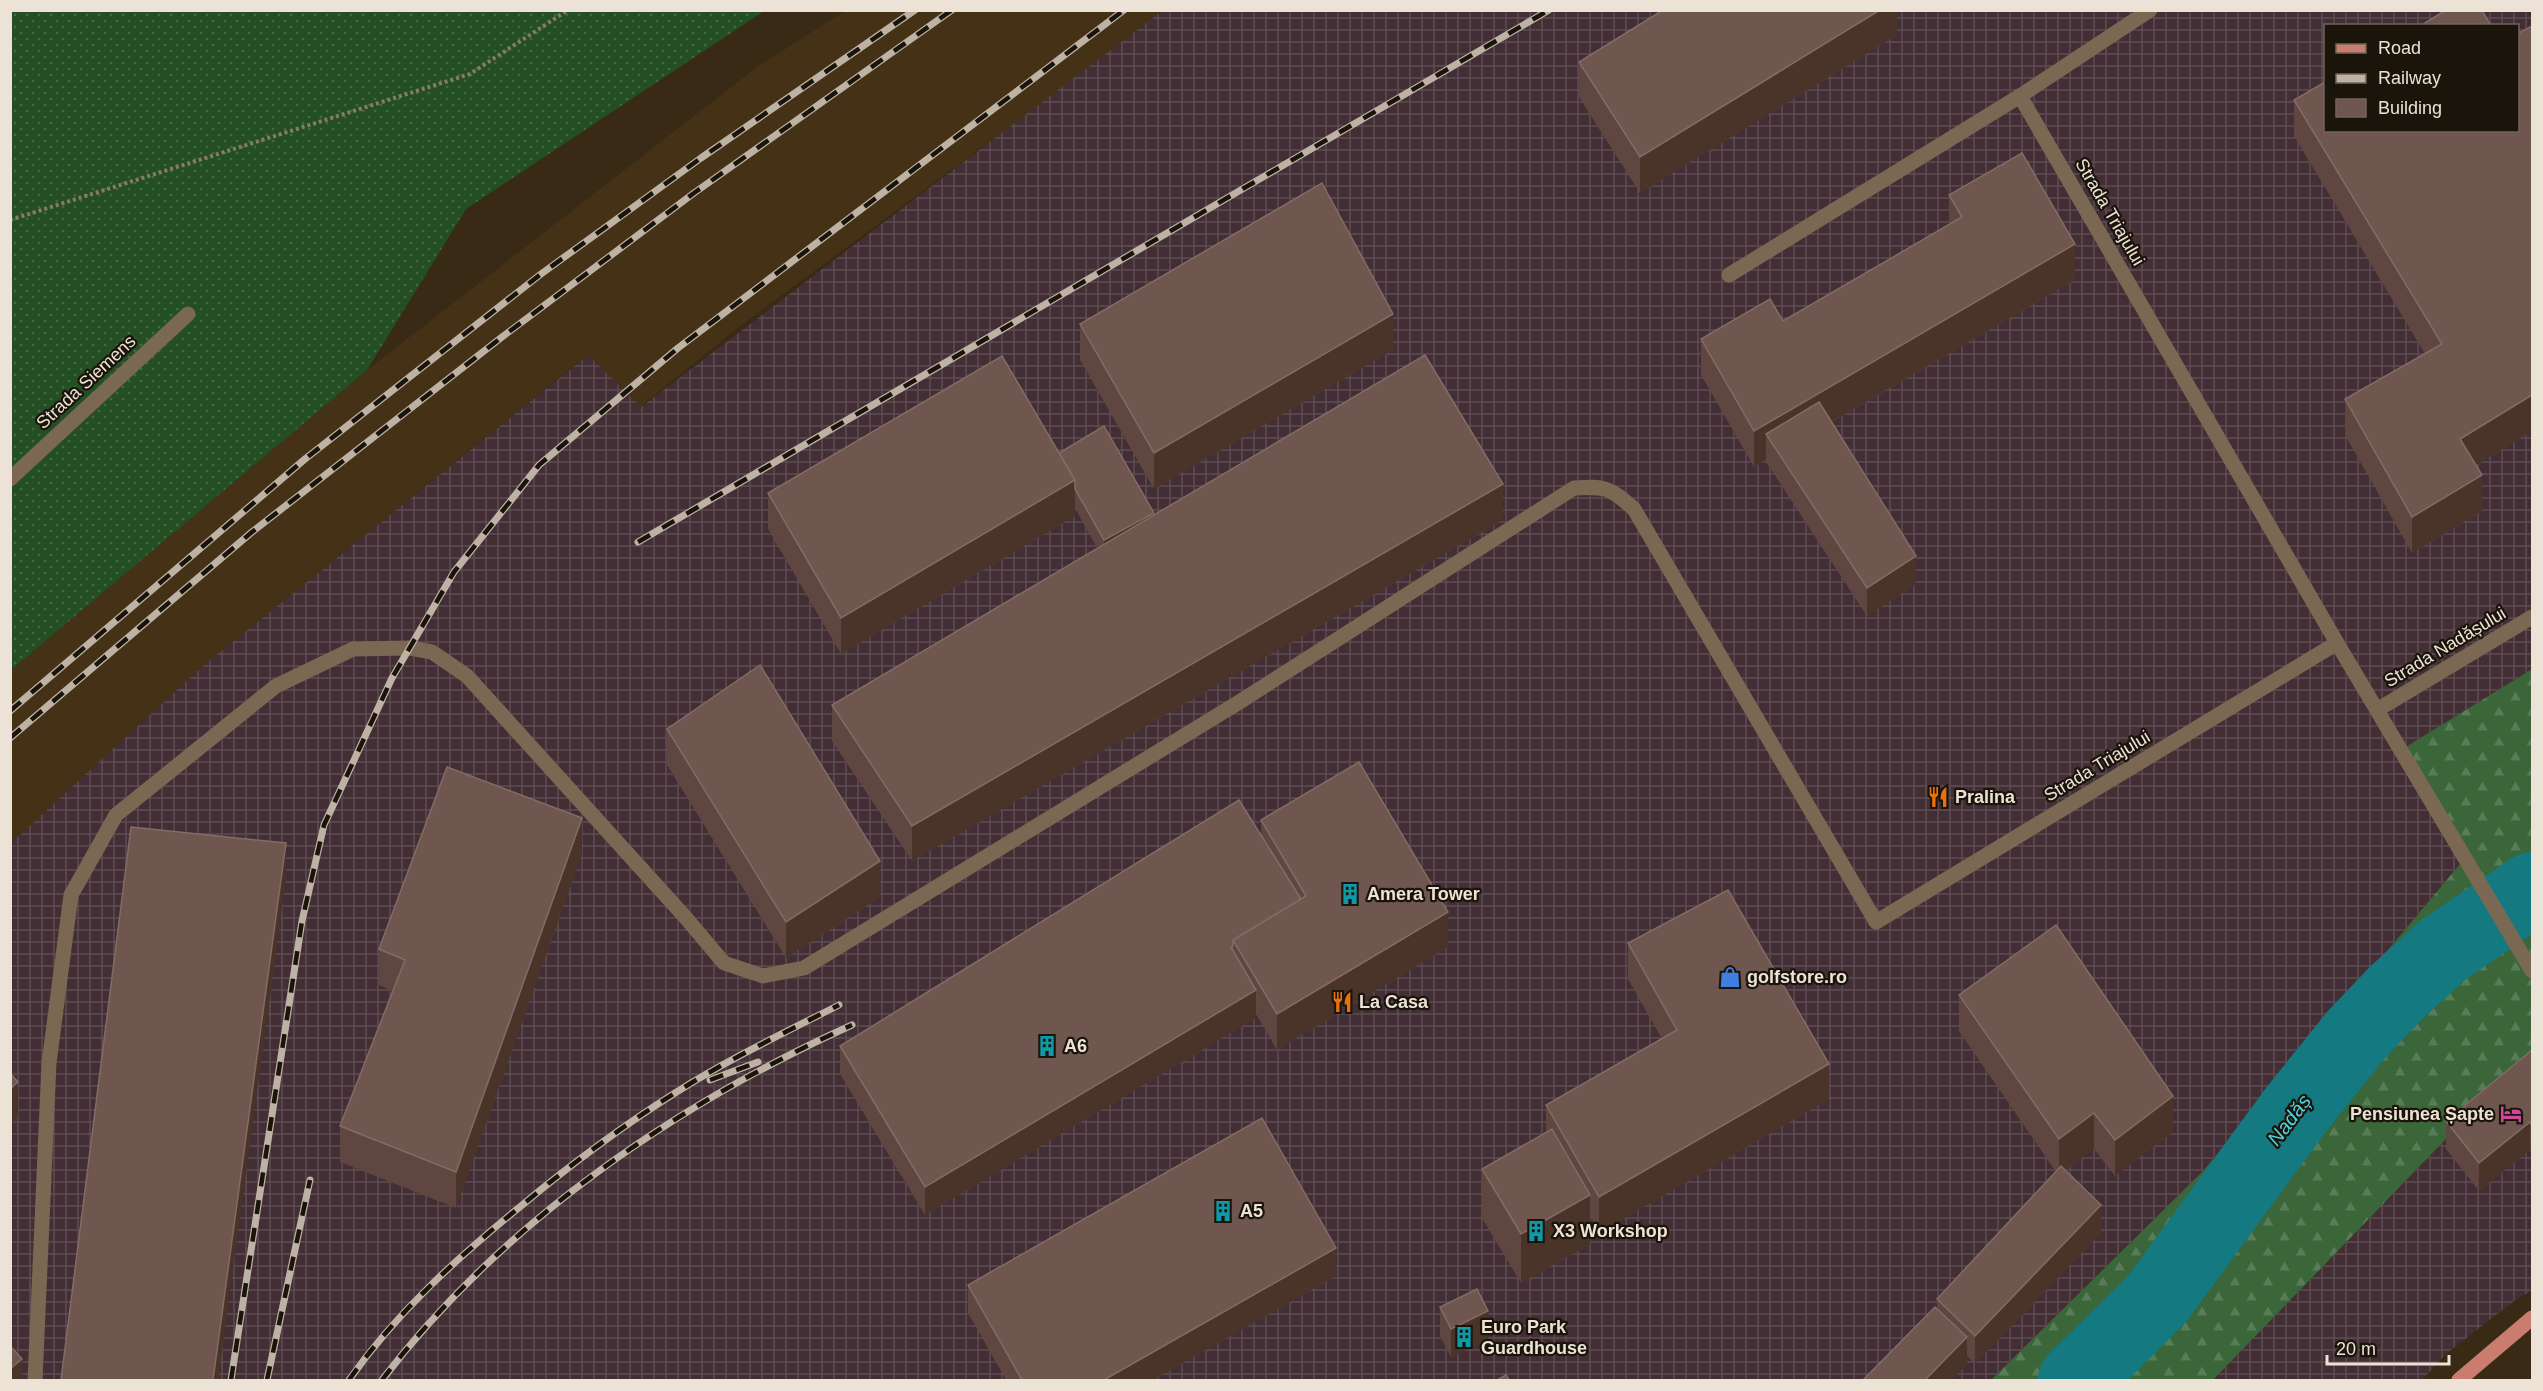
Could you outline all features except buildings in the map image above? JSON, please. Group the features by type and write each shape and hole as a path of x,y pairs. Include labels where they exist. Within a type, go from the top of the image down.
{"main road":[{"path":"2459,1380 2532,1318"}],"street":[{"path":"1729,275 2020,96 2150,10"},
{"name":"Strada Triajului","path":"2020,96 2337,643 2532,971"},
{"name":"Strada Siemens","path":"10,479 188,314"},
{"name":"Strada Triajului","path":"35,1380 49,1063 71,895 116,815 276,686 353,649 410,648 432,652 467,676 724,963 763,975 804,968 1241,701 1574,488 1604,487 1618,495 1634,509 1876,922 2337,643"},
{"name":"Strada Nadășului","path":"2377,710 2532,617"}],"path":[{"path":"10,220 470,74 568,10"}],"shaded area":[{"path":"845,11 1163,11 740,326 640,407 587,355 204,665 11,843 11,670 367,370 757,67"},
{"path":"1162,11 2532,11 2532,669 2401,750 2465,858 2203,1171 1991,1380 11,1380 11,843 204,665 588,355 641,407"},
{"path":"2532,1050 2532,1291 2518,1298 2447,1353 2422,1380 2213,1380"}],"green space":[{"path":"11,11 764,11 466,209 367,370 11,670"},
{"path":"2532,669 2532,1050 2213,1380 1991,1380 2203,1171 2465,858 2401,750"}],"waterway":[{"name":"Nadăș","path":"2075,1380 2157,1299 2295,1111 2356,1035 2397,992 2443,950 2532,889"}],"railway":[{"path":"10,711 305,459 541,274 701,158 915,10"},
{"path":"10,738 252,532 502,337 694,193 952,10"},
{"path":"231,1380 302,921 324,825 392,678 454,572 539,465 678,348 1124,10"},
{"path":"638,542 1549,10"},
{"path":"349,1380 367,1355 429,1287 497,1226 577,1161 635,1119 715,1069 839,1005"},
{"path":"382,1380 429,1323 481,1270 536,1220 595,1174 656,1132 720,1093 785,1057 852,1025"},
{"path":"710,1080 758,1062"},
{"path":"267,1380 310,1180"}],"place":[{"name":"Pralina","path":"1938,797"},
{"name":"Amera Tower","path":"1350,894"},
{"name":"golfstore.ro","path":"1730,977"},
{"name":"La Casa","path":"1342,1002"},
{"name":"A6","path":"1047,1046"},
{"name":"Pensiunea Șapte","path":"2511,1114"},
{"name":"A5","path":"1223,1211"},
{"name":"X3 Workshop","path":"1536,1231"},
{"name":"Euro Park Guardhouse","path":"1464,1337"}]}
